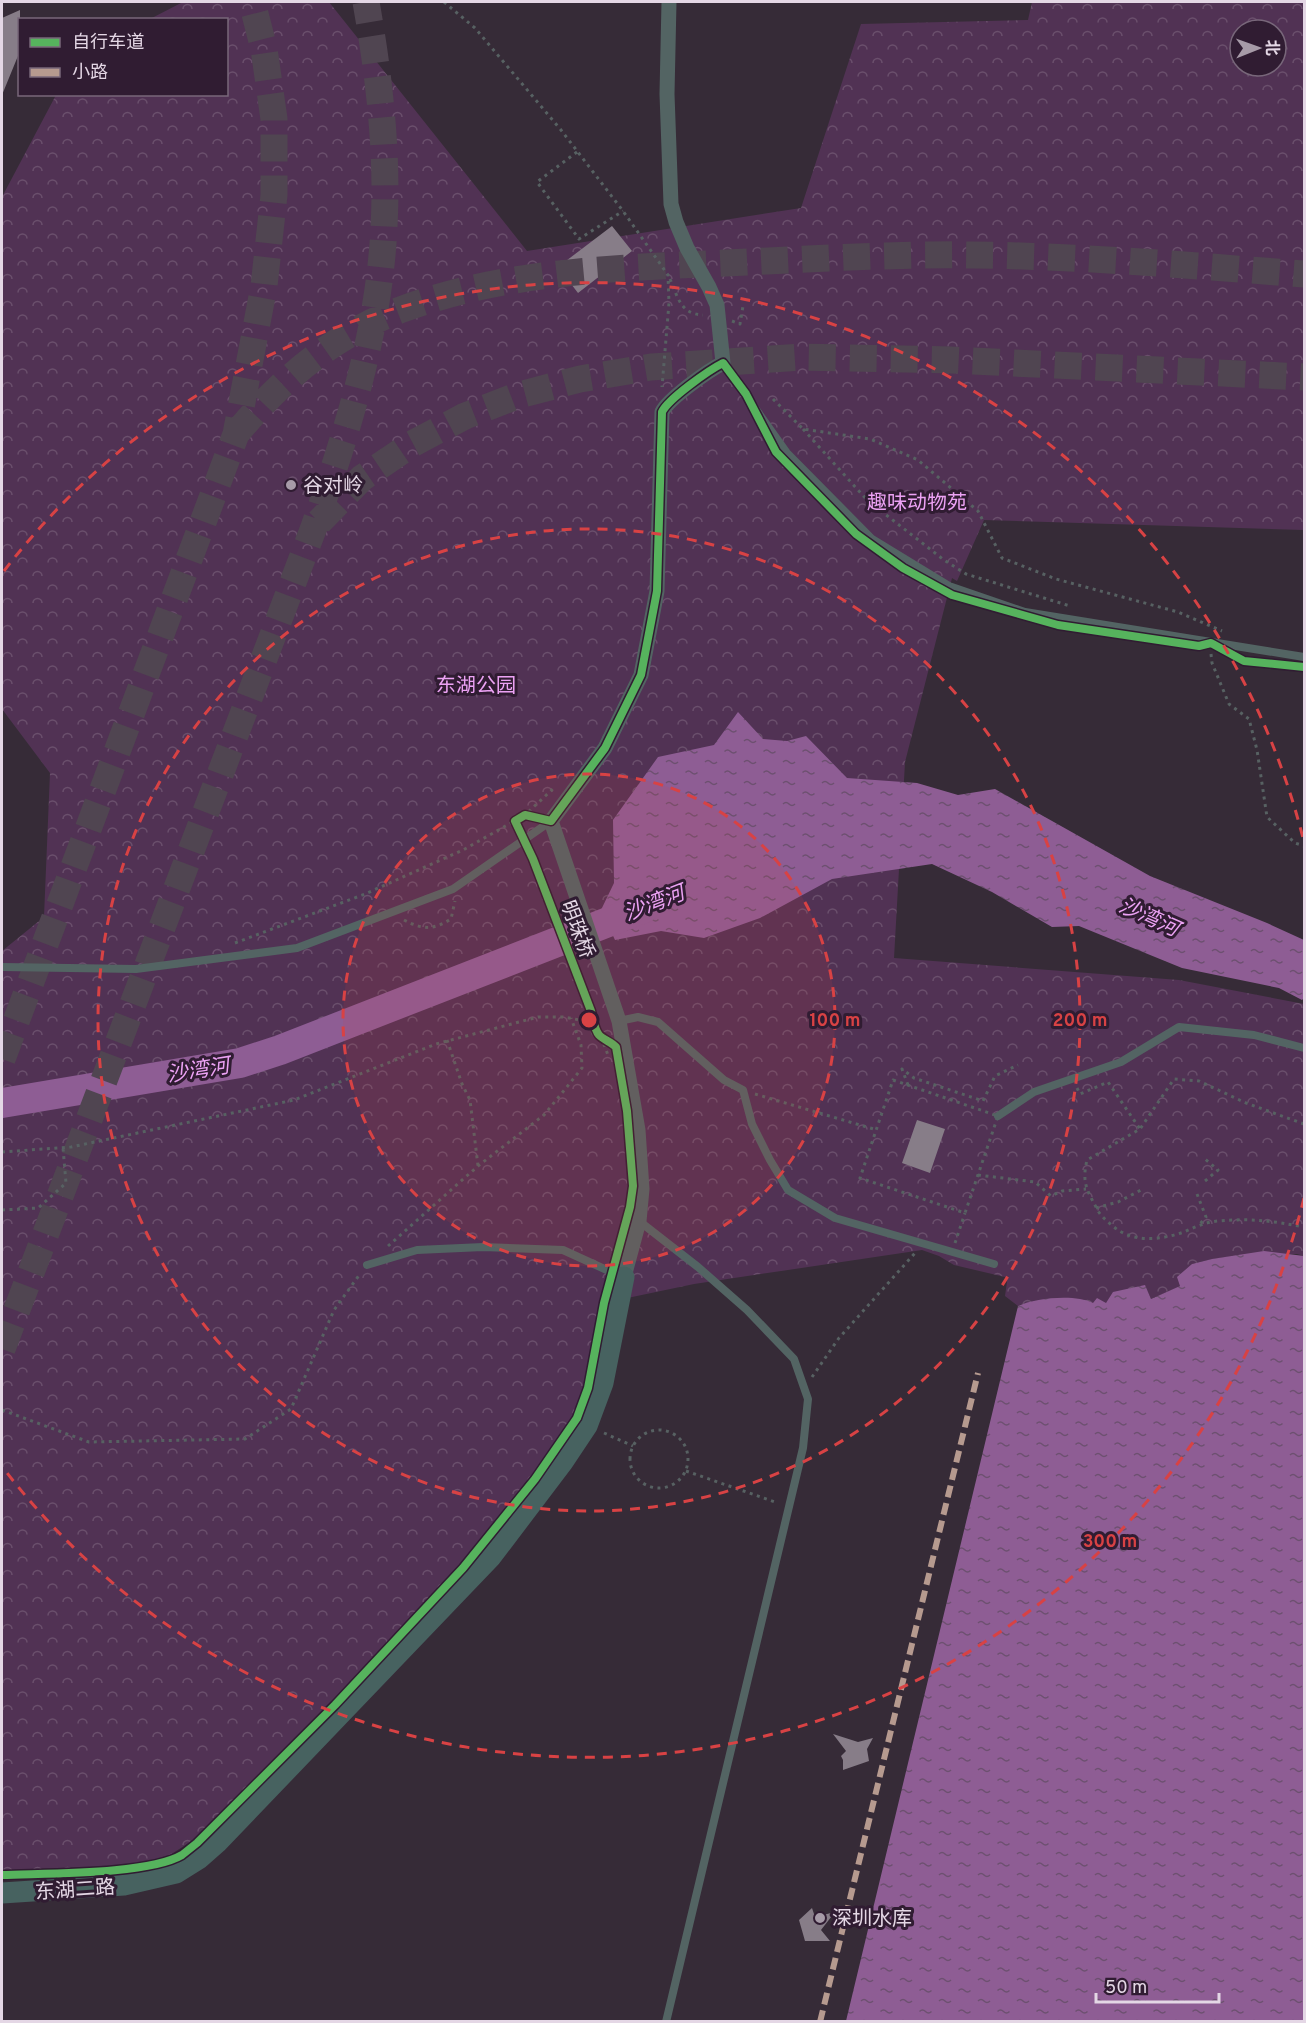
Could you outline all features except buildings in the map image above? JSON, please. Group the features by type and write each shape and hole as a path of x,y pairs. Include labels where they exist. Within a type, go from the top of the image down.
{"street":[{"path":"655,2 669,18"},
{"path":"551,821 605,748 641,675 657,591 662,412 672,398 712,368 723,363 717,305 687,248 671,204 667,94 669,2"},
{"name":"明珠桥","path":"551,821 619,1021 638,1130 642,1189 639,1221 624,1277"},
{"name":"东湖二路","path":"2,1893 124,1885 177,1873 217,1843 491,1557 587,1426 603,1383 624,1277"}],"lane":[{"path":"723,363 787,453 872,539 950,586 1025,612 1305,657"},
{"path":"2,967 136,969 297,948 455,888 551,821"},
{"path":"619,1021 638,1017 658,1022 724,1080 743,1090 752,1124 788,1190 835,1218 994,1264"},
{"path":"998,1116 1034,1092 1121,1062 1179,1027 1254,1035 1305,1048"},
{"path":"639,1221 698,1267 755,1318 794,1359 808,1399 803,1448 666,2022"},
{"path":"367,1265 417,1250 483,1246 563,1250 624,1277"}],"path":[{"path":"444,2 475,28 578,152 668,275 681,305 688,312 696,315 719,316 740,324 743,306"},
{"path":"578,152 537,182 579,239 623,211"},
{"path":"659,396 662,388 669,303 668,275"},
{"path":"773,399 803,429 870,439 918,460 978,511 1002,558 1056,579 1178,612 1226,632"},
{"path":"225,947 365,894 463,850 525,815 563,780"},
{"path":"525,815 551,821"},
{"path":"515,821 525,839"},
{"path":"392,912 407,922 425,928 438,927 451,919 456,900 455,888"},
{"path":"2,1152 63,1148 294,1100 447,1040 538,1017 580,1020 590,1026 593,1034 597,1032"},
{"path":"2,1410 89,1442 244,1439 291,1409 334,1310 367,1265 478,1166 544,1115 582,1068 581,1046 571,1018"},
{"path":"594,1021 601,1037 616,1047"},
{"path":"447,1040 470,1100 478,1166"},
{"path":"979,1110 995,1076 1018,1065"},
{"path":"908,1085 902,1069 914,1078 983,1101"},
{"path":"1305,1124 1246,1103 1199,1081 1174,1079 1140,1129 1087,1160 1084,1175 1087,1189 1098,1213 1124,1235 1145,1239 1181,1233 1199,1225 1217,1221 1260,1219 1305,1227"},
{"path":"952,1253 998,1116 893,1080 860,1178 965,1213"},
{"path":"1080,1094 1108,1082 1140,1129"},
{"path":"743,1090 876,1130"},
{"path":"2,1210 38,1208 66,1183 63,1148"},
{"path":"1205,1159 1218,1170 1205,1181"},
{"path":"978,1176 1035,1182 1051,1196 1062,1191 1087,1189"},
{"path":"1096,1208 1118,1202 1143,1188"},
{"path":"1197,1194 1206,1217 1199,1225"},
{"path":"805,1390 819,1365 839,1338 921,1244"},
{"path":"587,1426 633,1446"},
{"path":"658,1429 673,1433 687,1449 689,1457 686,1471 674,1485 665,1488 647,1486 633,1473 630,1464 633,1446 643,1434 650,1431 658,1429"},
{"path":"686,1471 788,1507"}],"green space":[{"name":"东湖公园","path":"183,2 329,2 527,251 801,208 861,24 1028,20 1032,2 1304,2 1304,530 984,520 957,581 952,578 905,762 894,958 1179,980 1304,1004 1304,1256 1297,1254 1231,1256 1192,1264 1181,1286 1151,1299 1145,1286 1106,1303 1022,1304 1018,1306 1005,1296 1007,1282 1005,1277 954,1265 922,1250 694,1284 613,1301 578,1417 562,1443 469,1562 215,1826 159,1862 2,1876 2,951 44,917 50,773 2,709 2,197 55,96 228,96 228,18 152,18"}],"water":[{"path":"738,712 763,739 787,741 806,736 847,778 917,783 958,795 995,789 1150,876 1304,940 1304,998 1302,1000 1279,988 1182,968 1079,926 1052,927 992,892 932,864 832,879 760,918 704,938 661,931 615,940 601,910 614,883 613,820 658,757 714,745"},
{"name":"深圳水库","path":"1264,1251 1304,1256 1304,2021 846,2021 1018,1306 1056,1298 1085,1300 1093,1303 1097,1298 1106,1303 1113,1292 1145,1285 1151,1299 1180,1286 1177,1277 1192,1264"}],"waterway":[{"name":"沙湾河","path":"2,1103 240,1063 280,1050 644,908"}],"tunnel":[{"path":"2,1059 236,434 264,286 274,195 274,119 264,49 252,2"},
{"path":"2,1349 314,527 339,454 360,380 376,304 385,199 381,114 366,2"},
{"path":"236,434 290,378 330,346 352,333 400,310 439,297 520,279 643,267 942,255 1098,259 1304,274"},
{"path":"319,522 362,478 412,444 465,416 519,395 580,379 651,367 802,357 951,360 1304,377"}],"marked path":[{"path":"820,2022 978,1373"}],"cycle path":[{"path":"2,1875 121,1870 166,1862 182,1855 197,1843 335,1705 463,1568 535,1479 577,1418 588,1388 604,1303 630,1207 633,1186 627,1111 616,1047 601,1037 596,1030 591,1011 533,859 515,821 525,815 551,821 605,748 641,675 657,591 662,412 672,400 699,378 723,363 746,394 776,452 856,534 903,568 952,595 1058,625 1199,646 1211,643 1244,661 1304,667"}],"place":[{"name":"谷对岭","path":"291,485"},
{"name":"深圳水库","path":"820,1918"}],"park label":[{"name":"趣味动物苑","path":"917,502"}]}
